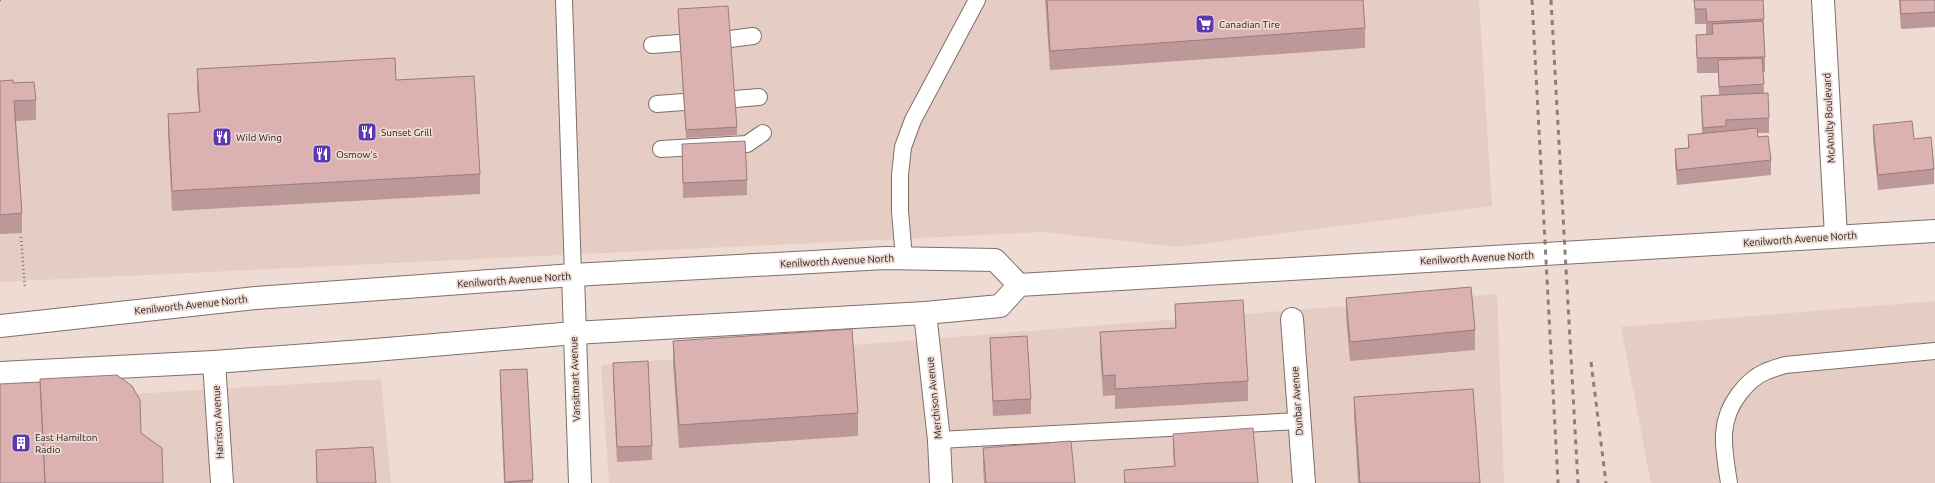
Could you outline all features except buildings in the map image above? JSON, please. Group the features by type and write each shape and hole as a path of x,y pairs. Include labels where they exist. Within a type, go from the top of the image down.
{"main road":[{"name":"McAnulty Boulevard","path":"1823,0 1836,236"},
{"name":"Kenilworth Avenue North","path":"0,326 256,298 573,275 885,258 995,260 1019,285 1935,231"},
{"name":"Vansitmart Avenue","path":"573,275 580,483"},
{"path":"0,373 214,362 574,333 925,313 1000,306 1019,285"},
{"name":"Merchison Avenue","path":"925,313 939,440 941,483"},
{"name":"Dunbar Avenue","path":"1292,319 1304,483"},
{"name":"Harrison Avenue","path":"214,362 222,483"}],"lane":[{"path":"564,0 573,275"},
{"path":"904,258 900,204 900,175 903,147 913,120 977,0"},
{"path":"730,39 753,36"},
{"path":"652,45 679,43"},
{"path":"734,99 759,97"},
{"path":"657,104 684,102"},
{"path":"661,149 747,144 763,133"},
{"path":"1729,483 1723,448 1724,425 1732,403 1745,385 1764,372 1786,365 1935,351"},
{"path":"939,440 1299,421"}],"path":[{"path":"21,237 25,289"}],"shaded area":[{"path":"0,0 1479,0 1492,206 1178,247 1042,232 0,282"},
{"path":"1497,294 1504,483 609,483 601,365"},
{"path":"1935,301 1935,483 1651,483 1621,327"},
{"path":"381,379 391,483 0,483 0,402"}],"railway":[{"path":"1532,0 1558,483"},
{"path":"1551,0 1578,483"},
{"path":"1591,362 1606,483"}],"place":[{"name":"Canadian Tire","path":"1205,24"},
{"name":"Sunset Grill","path":"367,132"},
{"name":"Wild Wing","path":"222,137"},
{"name":"Osmow's","path":"322,154"},
{"name":"East Hamilton Radio","path":"21,443"}]}
